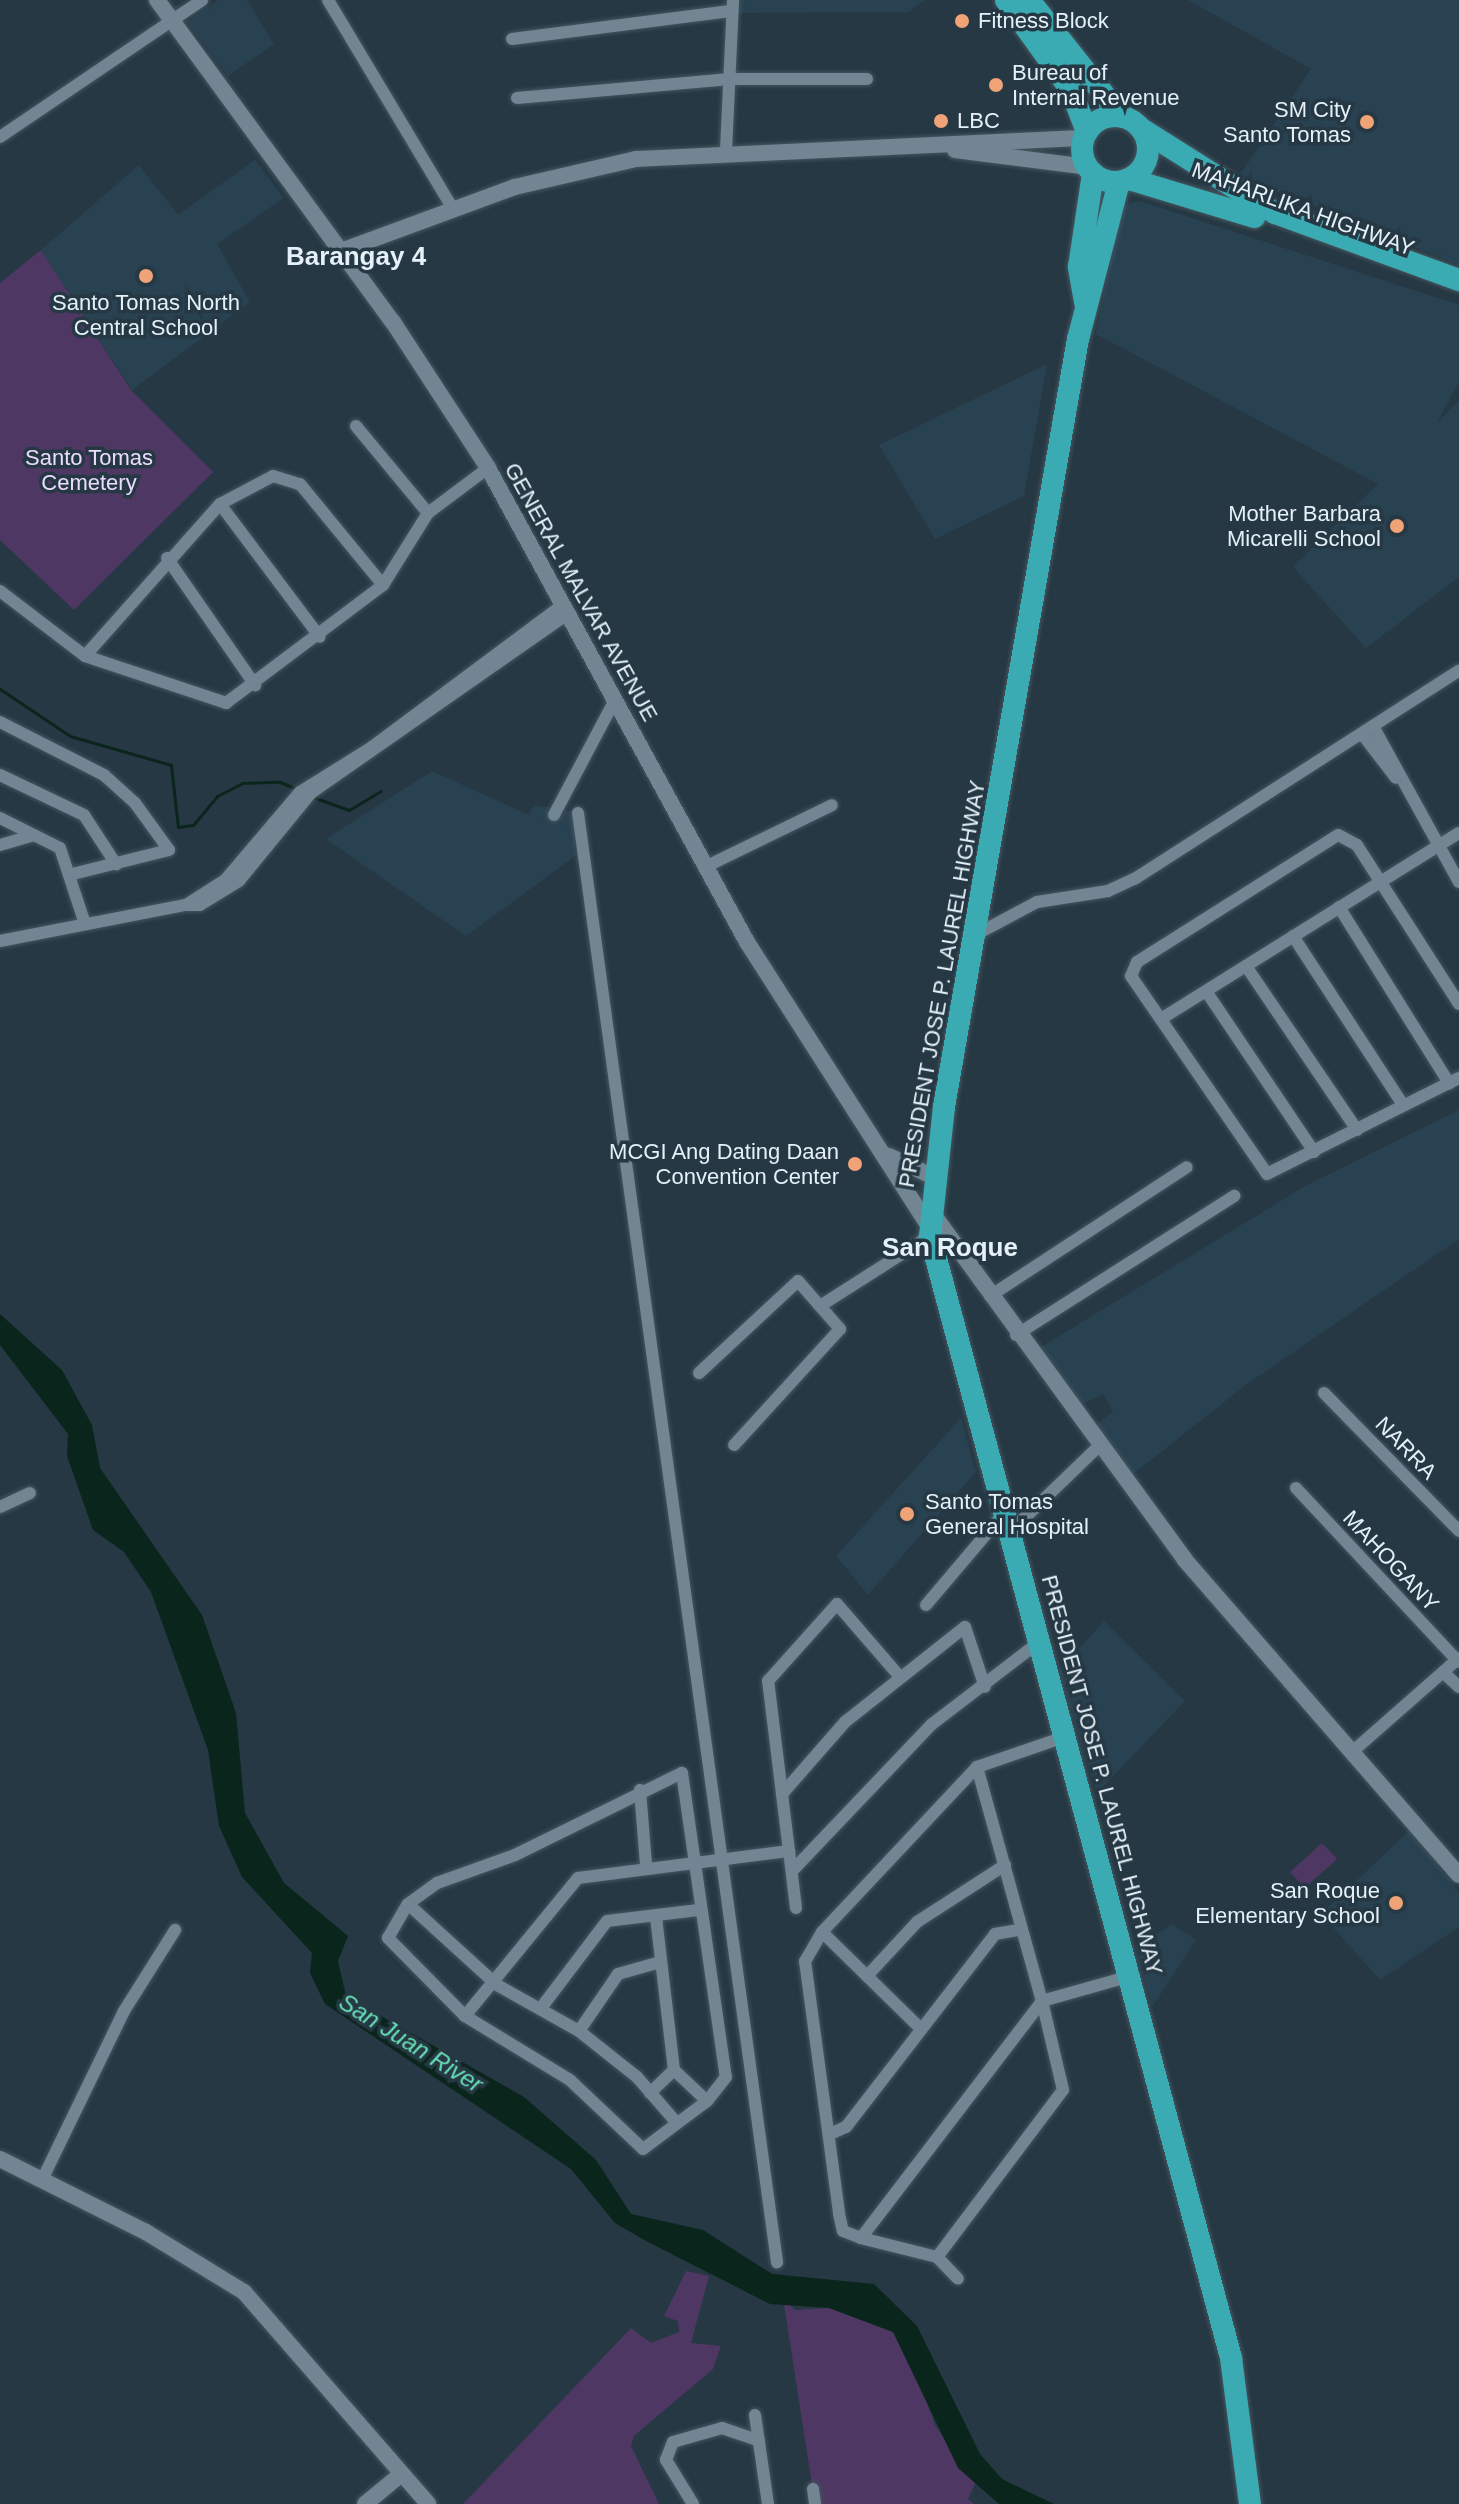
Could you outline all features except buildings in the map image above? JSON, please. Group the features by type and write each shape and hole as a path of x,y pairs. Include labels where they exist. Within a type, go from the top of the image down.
{"highway":[{"path":"1006,0 1077,100 1090,170 1124,180 1146,160 1143,130 1121,116 1029,0"},
{"path":"1085,135 1101,119 1121,116"},
{"name":"MAHARLIKA HIGHWAY","path":"1143,130 1275,213 1459,280"},
{"name":"PRESIDENT JOSE P. LAUREL HIGHWAY","path":"1085,302 1079,267 1090,170"},
{"name":"MAHARLIKA HIGHWAY","path":"1124,180 1213,200 1459,293"},
{"name":"PRESIDENT JOSE P. LAUREL HIGHWAY","path":"1124,180 1085,302 934,1177 930,1225 1010,1519 1038,1643 1231,2358 1250,2504"}],"main road":[{"name":"GENERAL MALVAR AVENUE","path":"157,0 341,251 488,468 616,698 705,867 880,1150 930,1225 990,1296 1185,1560 1459,1875"},
{"path":"341,251 453,209 581,170 726,150 942,147 1085,135"},
{"path":"942,147 1090,170"},
{"path":"880,1150 934,1177"},
{"path":"0,2159 244,2292 428,2504"},
{"path":"365,2504 400,2475"}],"street":[{"path":"0,137 202,0"},
{"path":"328,0 453,209"},
{"path":"512,39 732,6 726,150"},
{"path":"517,98 730,79 867,79"},
{"path":"356,426 428,513"},
{"path":"0,591 85,656 217,703 255,685 383,585 428,513 488,468"},
{"path":"85,656 167,558 220,504 273,476 300,484 383,585"},
{"path":"220,504 320,637"},
{"path":"167,558 255,685"},
{"path":"0,941 186,905 225,880 300,792 372,747 567,609"},
{"path":"977,934 1037,902 1108,891 1136,878 1459,671"},
{"path":"554,815 616,698"},
{"path":"0,722 104,775 135,803 169,850 69,875"},
{"path":"1368,732 1459,882"},
{"path":"0,775 84,815 116,864"},
{"path":"705,867 832,805"},
{"path":"578,813 777,2262"},
{"path":"0,818 60,848 85,924"},
{"path":"1161,1019 1459,833"},
{"path":"0,845 34,835"},
{"path":"1339,907 1454,1080 1267,1174 1131,976 1137,962 1338,835 1357,845 1459,1004"},
{"path":"1293,936 1403,1105"},
{"path":"1246,966 1357,1130"},
{"path":"1206,991 1314,1152"},
{"path":"990,1296 1187,1167"},
{"path":"1016,1335 1234,1196"},
{"path":"820,1306 930,1225"},
{"path":"699,1373 798,1281 840,1329 734,1445"},
{"name":"NARRA","path":"1324,1393 1459,1531"},
{"path":"926,1605 1010,1519 1099,1446"},
{"name":"MAHOGANY","path":"1296,1488 1458,1660"},
{"path":"0,1507 30,1493"},
{"path":"796,1908 768,1681 837,1604 900,1677"},
{"path":"782,1794 845,1722 965,1627 985,1687"},
{"path":"793,1870 881,1771 1038,1643"},
{"path":"1352,1752 1458,1660"},
{"path":"1443,1672 1459,1687"},
{"path":"958,2279 937,2257 843,2231 805,1961 822,1932 977,1767 1064,1737"},
{"path":"937,2257 1063,2090 1042,2001 977,1767"},
{"path":"682,1773 696,1861 698,1910 726,2077 707,2101 643,2149 570,2080 465,2016 388,1938 408,1904 437,1883 515,1855 640,1790 682,1773"},
{"path":"640,1790 646,1865"},
{"path":"465,2016 497,1985 578,1878 646,1865 789,1851"},
{"path":"867,1976 917,1922 1005,1865"},
{"path":"408,1904 497,1985 579,2031 650,2093 676,2122"},
{"path":"541,2008 599,1927 698,1910"},
{"path":"656,1917 674,2070 707,2101"},
{"path":"830,2134 846,2127 918,2026 995,1934 1022,1929"},
{"path":"42,2180 124,2011 175,1930"},
{"path":"822,1932 918,2026"},
{"path":"579,2031 618,1974 660,1962"},
{"path":"861,2238 1042,2001 1127,1977"},
{"path":"650,2093 674,2070"},
{"path":"755,2415 768,2504"},
{"path":"693,2504 666,2460 673,2442 722,2428 759,2441"},
{"path":"813,2489 815,2504"}],"shaded area":[{"path":"218,0 247,0 274,44 228,76 187,22"},
{"path":"736,0 925,0 909,12 735,13"},
{"name":"SM City Santo Tomas","path":"1188,0 1459,0 1459,265 1239,176 1311,69"},
{"name":"Santo Tomas North Central School","path":"255,160 284,198 217,244 250,302 132,390 41,250 139,165 178,215"},
{"path":"1140,201 1459,305 1459,382 1436,424 1459,400 1459,577 1366,648 1293,567 1378,484 1096,334 1121,206"},
{"path":"1047,364 1024,496 935,539 879,445"},
{"path":"432,771 529,815 534,805 574,812 575,856 466,936 326,839"},
{"path":"1459,1110 1459,1239 1247,1384 1127,1479 1095,1426 1113,1411 1103,1394 1074,1408 1033,1352 1307,1185"},
{"name":"Santo Tomas General Hospital","path":"961,1418 976,1472 868,1595 836,1556"},
{"path":"1104,1621 1185,1701 1096,1794 1060,1670"},
{"name":"San Roque Elementary School","path":"1410,1830 1459,1892 1459,1927 1380,1980 1321,1914"},
{"path":"1172,1924 1196,1940 1152,2007 1136,1948"}],"green space":[{"name":"Santo Tomas Cemetery","path":"41,250 131,390 213,472 74,610 0,540 0,283"},
{"path":"1322,1843 1337,1859 1305,1888 1290,1872"},
{"path":"686,2271 709,2276 691,2343 721,2346 713,2369 634,2436 631,2446 659,2504 463,2504 631,2328 651,2343 679,2332 678,2321 664,2316"},
{"path":"783,2298 795,2310 829,2308 893,2332 909,2352 935,2425 975,2484 968,2499 974,2504 815,2504"}],"water":[{"name":"San Juan River","path":"0,1314 62,1370 92,1425 100,1468 202,1615 236,1713 245,1813 284,1883 348,1936 338,1961 346,1996 524,2097 596,2160 631,2214 703,2230 772,2274 874,2284 917,2326 980,2454 1002,2479 1054,2504 999,2504 958,2468 893,2332 829,2308 770,2304 646,2241 615,2223 571,2169 325,2004 310,1973 312,1953 242,1877 219,1826 208,1750 151,1592 124,1552 93,1530 67,1456 68,1434 0,1345"}],"waterway":[{"path":"0,689 70,736 171,765 178,827 193,825 217,796 242,783 280,782 299,790"},
{"path":"313,797 349,810 381,791"}],"place":[{"name":"Fitness Block","path":"962,21"},
{"name":"Bureau of Internal Revenue","path":"996,85"},
{"name":"LBC","path":"941,121"},
{"name":"SM City Santo Tomas","path":"1367,122"},
{"name":"Santo Tomas North Central School","path":"146,276"},
{"name":"Mother Barbara Micarelli School","path":"1397,526"},
{"name":"MCGI Ang Dating Daan Convention Center","path":"855,1164"},
{"name":"Santo Tomas General Hospital","path":"907,1514"},
{"name":"San Roque Elementary School","path":"1396,1903"}],"district":[{"name":"Barangay 4","path":"356,257"},
{"name":"San Roque","path":"950,1248"}]}
